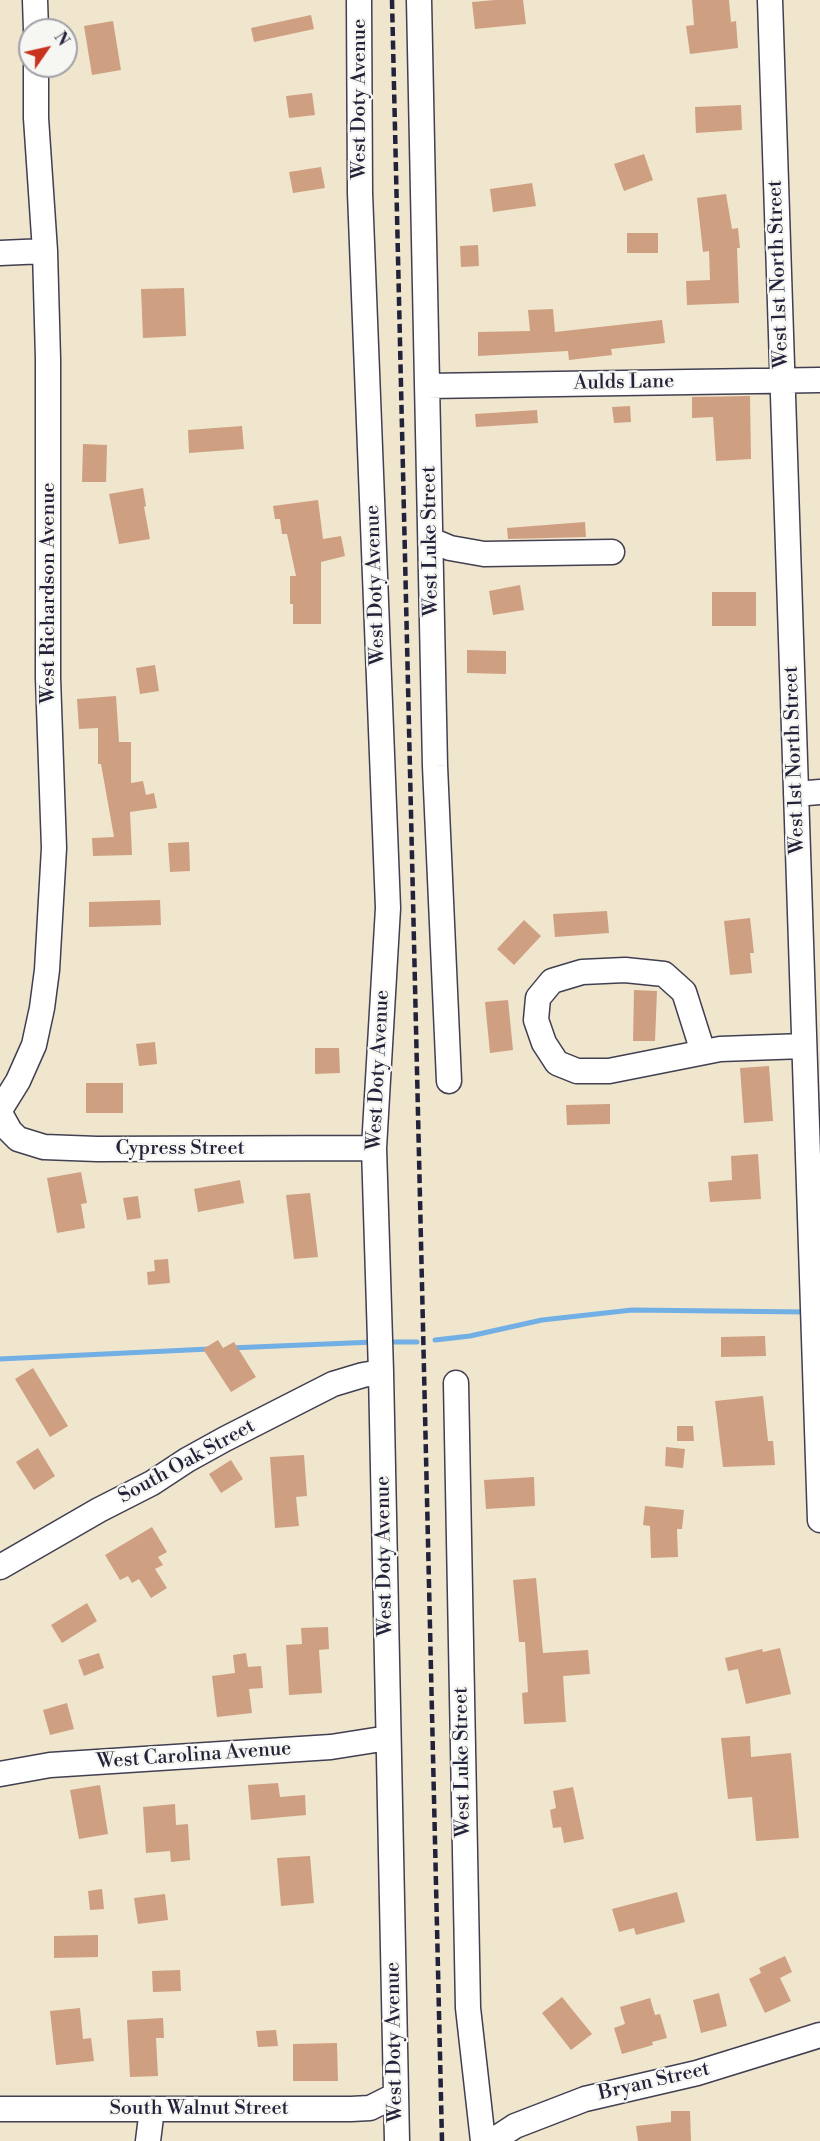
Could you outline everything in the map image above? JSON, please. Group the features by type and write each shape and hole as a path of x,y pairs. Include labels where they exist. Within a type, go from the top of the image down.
{"street":[{"path":"35,0 36,18"},
{"name":"West Doty Avenue","path":"359,0 360,193 388,908 374,1148 381,1372 397,2141"},
{"name":"West Luke Street","path":"419,0 436,800 449,1081"},
{"name":"West 1st North Street","path":"770,0 804,1046 816,1241 820,1520"},
{"name":"West Richardson Avenue","path":"0,1112 18,1081 34,1045 42,1008 54,848 48,678 48,359 36,78"},
{"path":"0,253 45,251"},
{"name":"Aulds Lane","path":"427,386 820,380"},
{"path":"430,540 450,548 484,554 612,552"},
{"path":"796,794 820,792"},
{"path":"703,1052 684,992 664,974 625,970 582,972 552,981 538,998 536,1020 544,1043 557,1063 577,1071 609,1071 720,1049 804,1046"},
{"name":"Cypress Street","path":"0,1112 10,1131 18,1139 44,1147 108,1149 374,1148"},
{"name":"South Oak Street","path":"0,1567 99,1510 152,1483 225,1439 333,1384 381,1372"},
{"name":"West Luke Street","path":"456,1383 468,2008 483,2141"},
{"name":"West Carolina Avenue","path":"0,1774 50,1765 331,1747 388,1738"},
{"name":"Bryan Street","path":"492,2141 515,2126 585,2099 708,2070 820,2035"},
{"name":"South Walnut Street","path":"0,2109 351,2109 370,2108 396,2095"},
{"path":"148,2141 152,2109"}],"building":[{"path":"523,0 526,24 475,29 472,2"},
{"path":"692,0 729,0 731,22 736,21 738,48 690,54 686,26 694,25"},
{"path":"311,15 314,29 254,42 251,28"},
{"path":"113,21 121,70 92,75 84,26"},
{"path":"312,93 315,115 289,118 286,96"},
{"path":"741,105 742,130 696,133 695,107"},
{"path":"644,154 653,180 624,191 614,164"},
{"path":"321,167 325,188 293,193 289,172"},
{"path":"532,183 536,206 493,212 490,189"},
{"path":"726,194 732,229 738,228 739,303 687,305 686,281 710,280 709,251 703,252 697,198"},
{"path":"627,233 658,233 658,253 627,253"},
{"path":"478,245 479,266 461,267 460,246"},
{"path":"184,288 186,336 143,338 141,289"},
{"path":"553,309 555,332 662,320 665,343 611,349 612,355 569,360 568,351 478,356 478,332 530,331 528,310"},
{"path":"750,396 751,459 716,461 713,417 692,418 692,397"},
{"path":"630,406 631,422 614,423 612,407"},
{"path":"537,410 538,423 476,427 475,414"},
{"path":"242,426 244,449 189,453 188,430"},
{"path":"83,444 107,445 106,482 82,482"},
{"path":"143,488 150,539 119,544 109,494"},
{"path":"318,500 323,539 341,536 345,556 321,562 321,624 293,624 290,576 296,576 287,534 282,534 280,519 275,519 273,506"},
{"path":"585,522 586,537 508,539 507,528"},
{"path":"520,585 524,610 493,615 489,591"},
{"path":"712,592 756,592 756,626 712,626"},
{"path":"467,650 506,651 506,674 467,673"},
{"path":"155,665 159,691 140,694 136,668"},
{"path":"116,696 119,742 131,742 131,783 143,781 146,795 154,793 157,808 130,812 132,855 93,856 92,838 114,837 101,764 98,764 98,728 79,729 77,699"},
{"path":"189,842 190,871 170,872 168,843"},
{"path":"160,900 161,925 89,927 89,902"},
{"path":"607,911 609,933 555,937 553,914"},
{"path":"750,918 754,953 750,953 752,973 730,975 724,921"},
{"path":"524,920 541,936 514,965 497,949"},
{"path":"634,990 657,991 655,1041 633,1041"},
{"path":"508,1000 513,1050 490,1053 485,1002"},
{"path":"155,1042 157,1064 139,1066 136,1044"},
{"path":"315,1048 339,1048 340,1073 315,1074"},
{"path":"769,1066 773,1121 744,1123 740,1068"},
{"path":"86,1083 123,1083 123,1113 86,1113"},
{"path":"610,1104 610,1124 567,1125 566,1105"},
{"path":"758,1154 761,1199 710,1202 708,1182 732,1180 731,1156"},
{"path":"81,1172 87,1203 81,1204 85,1228 57,1233 47,1178"},
{"path":"240,1180 244,1203 198,1212 194,1189"},
{"path":"310,1193 318,1257 294,1259 286,1195"},
{"path":"138,1196 141,1218 127,1220 123,1198"},
{"path":"168,1259 170,1283 148,1285 147,1272 155,1271 154,1260"},
{"path":"765,1336 766,1356 721,1357 721,1337"},
{"path":"218,1340 223,1348 234,1342 256,1377 231,1392 203,1349"},
{"path":"33,1368 68,1426 50,1437 15,1379"},
{"path":"763,1396 768,1441 773,1441 775,1465 723,1467 715,1401"},
{"path":"677,1426 693,1426 694,1441 677,1441"},
{"path":"666,1447 685,1449 683,1468 665,1466"},
{"path":"38,1448 55,1476 34,1490 16,1462"},
{"path":"304,1455 307,1496 296,1497 299,1526 275,1528 270,1457"},
{"path":"231,1460 243,1479 221,1493 209,1474"},
{"path":"534,1477 535,1506 486,1509 484,1480"},
{"path":"645,1506 684,1510 682,1529 677,1529 678,1557 651,1558 650,1526 643,1525"},
{"path":"152,1527 167,1552 158,1557 163,1565 155,1569 167,1588 151,1598 139,1579 132,1583 128,1576 120,1580 105,1555"},
{"path":"536,1578 543,1653 588,1650 590,1674 563,1676 566,1722 524,1724 522,1693 528,1692 525,1642 519,1642 513,1580"},
{"path":"87,1603 97,1621 62,1643 51,1625"},
{"path":"328,1627 329,1649 319,1650 322,1693 289,1695 286,1645 302,1644 301,1628"},
{"path":"780,1648 791,1694 746,1704 738,1669 728,1671 725,1658 762,1649 763,1652"},
{"path":"99,1653 104,1668 84,1676 78,1660"},
{"path":"246,1653 248,1667 261,1666 263,1688 249,1689 252,1713 217,1717 212,1676 235,1673 233,1655"},
{"path":"67,1703 74,1729 50,1735 43,1710"},
{"path":"750,1736 751,1757 791,1753 799,1838 756,1841 752,1797 728,1799 721,1738"},
{"path":"278,1783 280,1797 305,1795 306,1815 251,1820 248,1785"},
{"path":"100,1785 108,1834 79,1839 70,1790"},
{"path":"573,1787 584,1839 564,1843 561,1827 553,1828 550,1810 556,1808 553,1791"},
{"path":"175,1804 176,1825 188,1824 190,1860 171,1862 170,1851 146,1853 143,1807"},
{"path":"310,1856 314,1903 281,1906 277,1858"},
{"path":"102,1889 104,1909 90,1910 88,1891"},
{"path":"677,1892 685,1922 636,1935 634,1928 619,1932 612,1909"},
{"path":"165,1894 168,1920 138,1924 134,1898"},
{"path":"98,1935 98,1957 54,1958 54,1936"},
{"path":"785,1956 792,1972 780,1978 791,2001 765,2013 749,1979 761,1973 759,1968"},
{"path":"180,1970 181,1991 153,1992 152,1971"},
{"path":"719,1993 727,2026 701,2033 693,2000"},
{"path":"562,1997 592,2034 571,2050 542,2013"},
{"path":"650,1998 655,2015 660,2014 667,2038 652,2042 653,2045 622,2054 614,2028 625,2024 620,2007"},
{"path":"80,2008 83,2039 91,2038 94,2061 56,2065 50,2011"},
{"path":"163,2018 164,2038 156,2038 158,2076 130,2077 127,2020"},
{"path":"276,2030 278,2046 258,2047 256,2031"},
{"path":"337,2043 338,2081 293,2081 293,2044"},
{"path":"671,2111 690,2111 691,2141 638,2141 636,2126 671,2122"}],"waterway":[{"path":"435,1340 470,1336 542,1320 632,1310 806,1312"},
{"path":"230,1348 374,1342"},
{"path":"386,1342 417,1342"},
{"path":"0,1359 209,1349"}],"railway":[{"path":"392,0 442,2141"}]}
